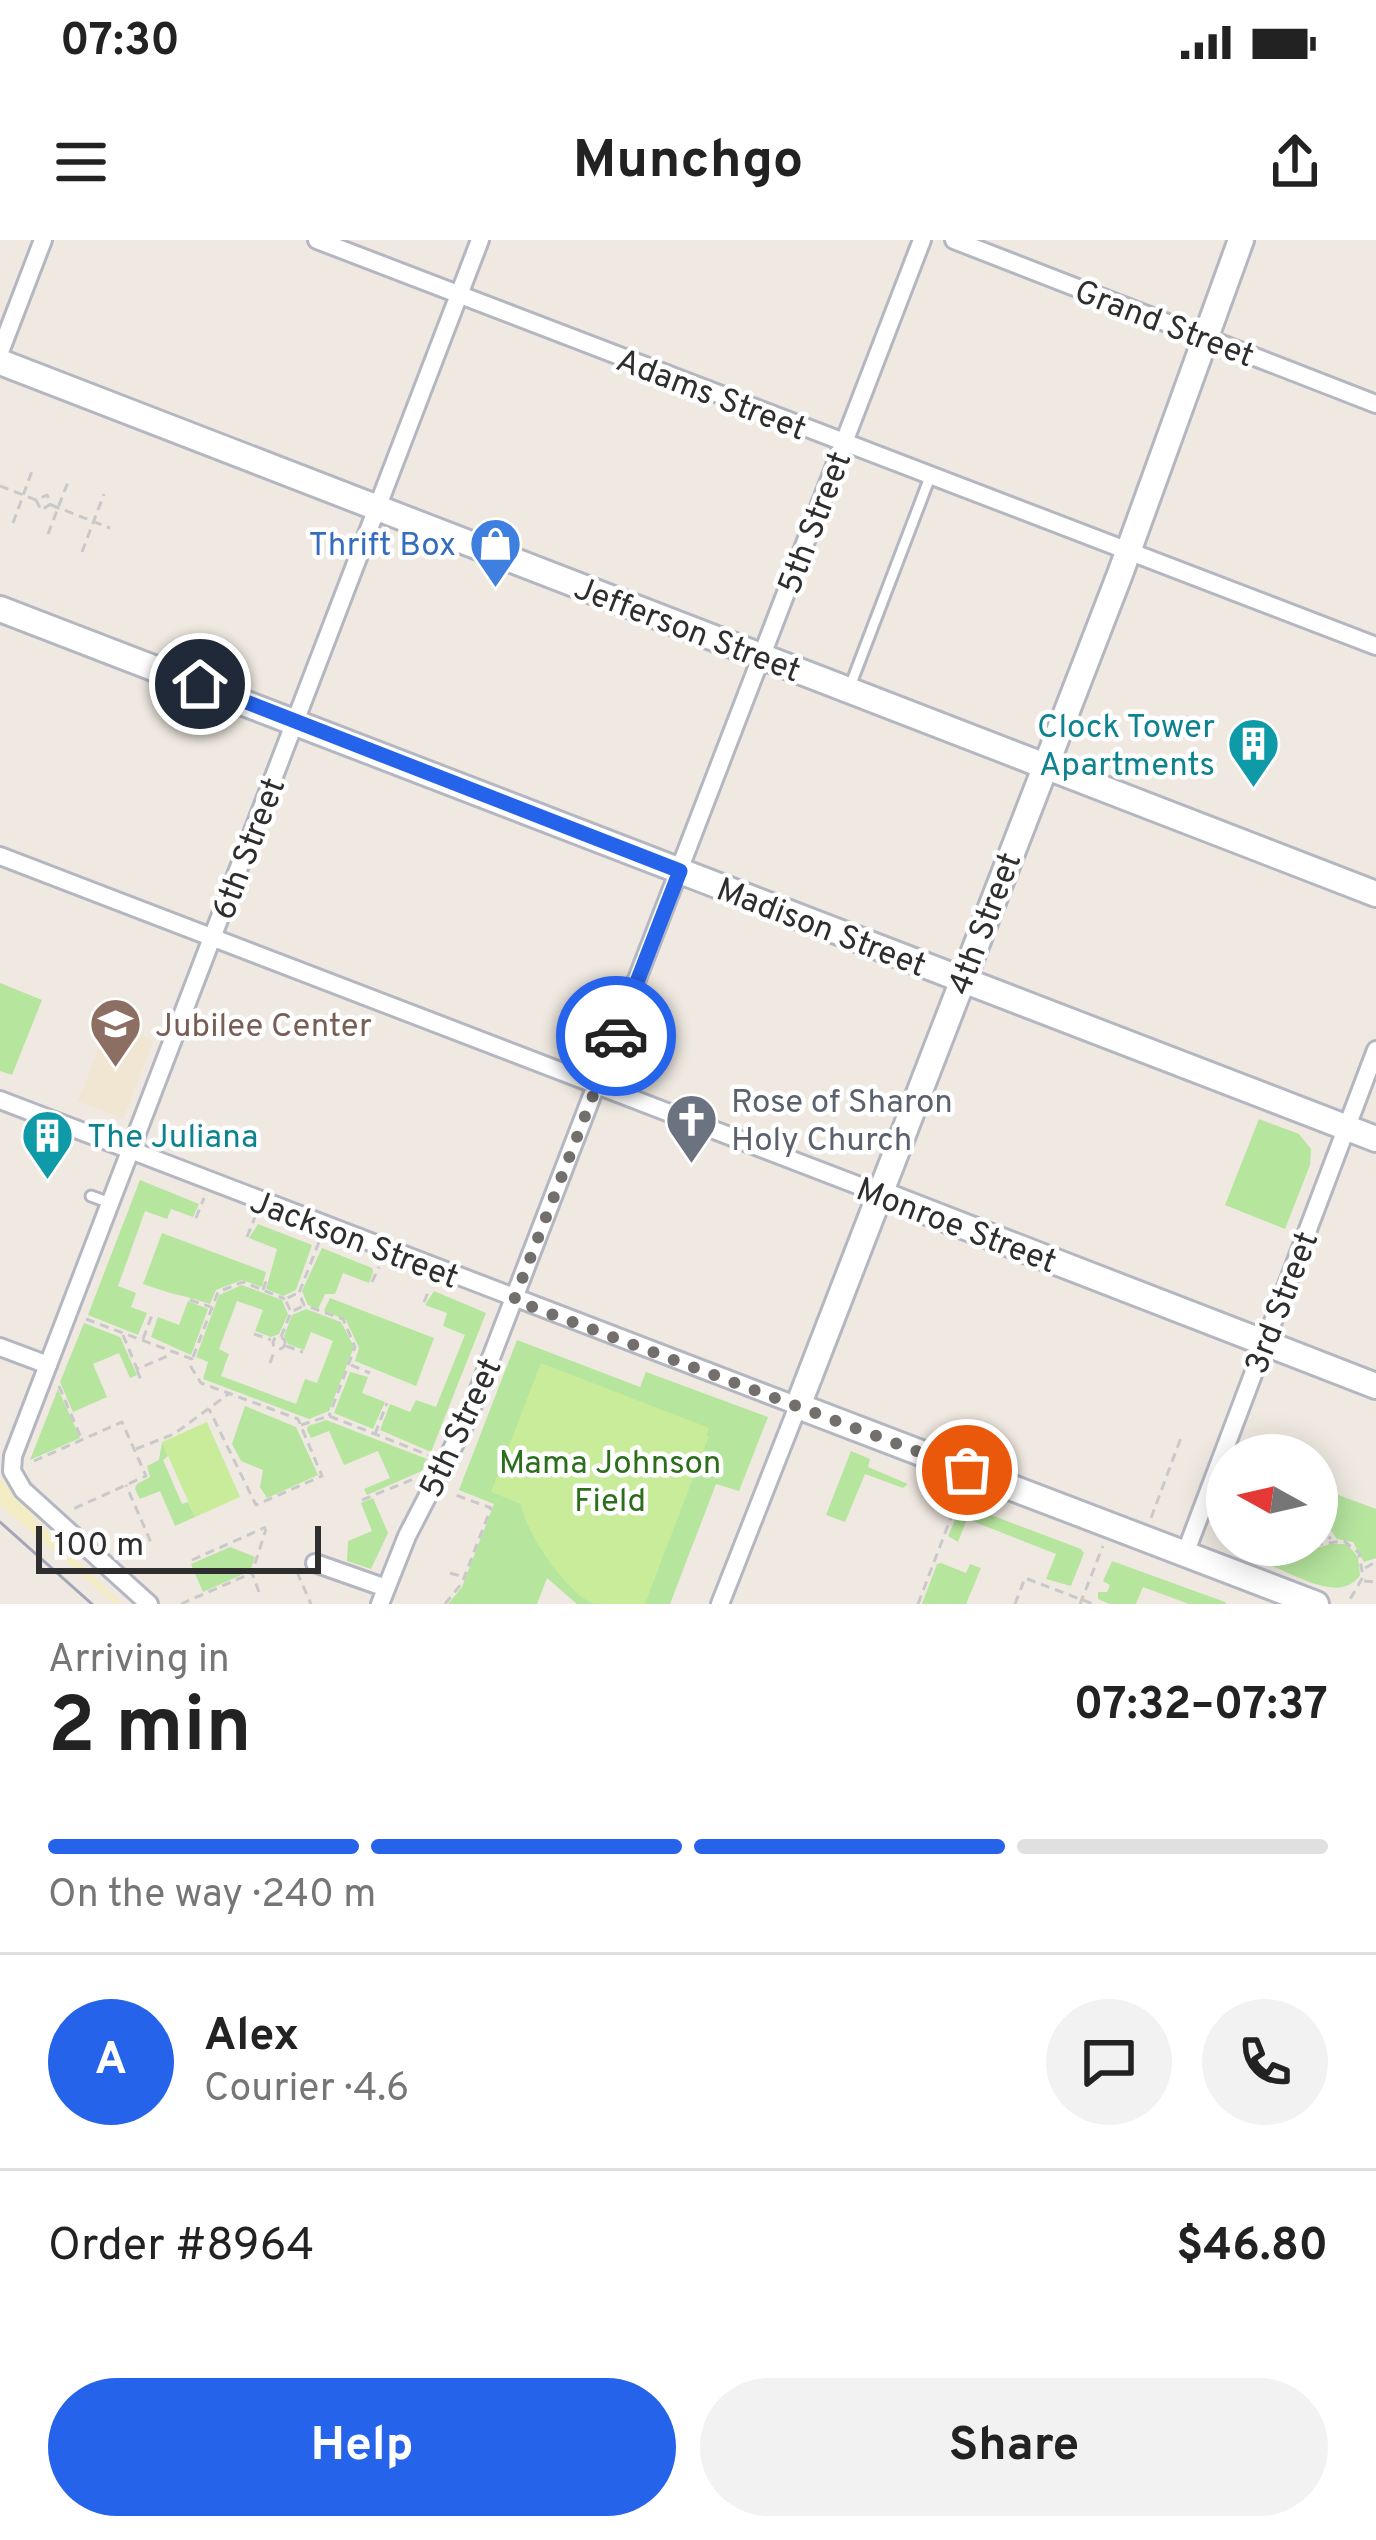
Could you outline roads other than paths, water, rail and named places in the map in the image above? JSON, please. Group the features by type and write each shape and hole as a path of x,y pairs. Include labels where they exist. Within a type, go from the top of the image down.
{"street":[{"path":"0,352 43,240"},
{"name":"Adams Street","path":"317,240 1376,646"},
{"name":"6th Street","path":"148,1604 22,1490 11,1471 20,1460 48,1365 480,240"},
{"name":"5th Street","path":"383,1596 407,1536 454,1450 514,1300 922,240"},
{"name":"Grand Street","path":"953,240 1376,404"},
{"name":"4th Street","path":"720,1604 1129,550 1241,240"},
{"name":"Jefferson Street","path":"0,362 1376,894"},
{"name":"Madison Street","path":"0,609 1376,1139"},
{"name":"Monroe Street","path":"0,856 1376,1386"},
{"name":"3rd Street","path":"1185,1554 1376,1050"},
{"name":"Jackson Street","path":"0,1100 1316,1604"},
{"path":"0,1347 48,1365"},
{"path":"315,1563 383,1596"}],"lane":[{"path":"849,689 929,477"},
{"path":"91,1196 110,1204"}],"tram line":[{"path":"0,1522 92,1604"}],"place":[{"name":"Thrift Box","path":"495,589"},
{"name":"Clock Tower Apartments","path":"1254,790"},
{"name":"Jubilee Center","path":"116,1070"},
{"name":"Rose of Sharon Holy Church","path":"692,1165"},
{"name":"The Juliana","path":"48,1181"}],"park label":[{"name":"Mama Johnson Field","path":"610,1480"}]}
